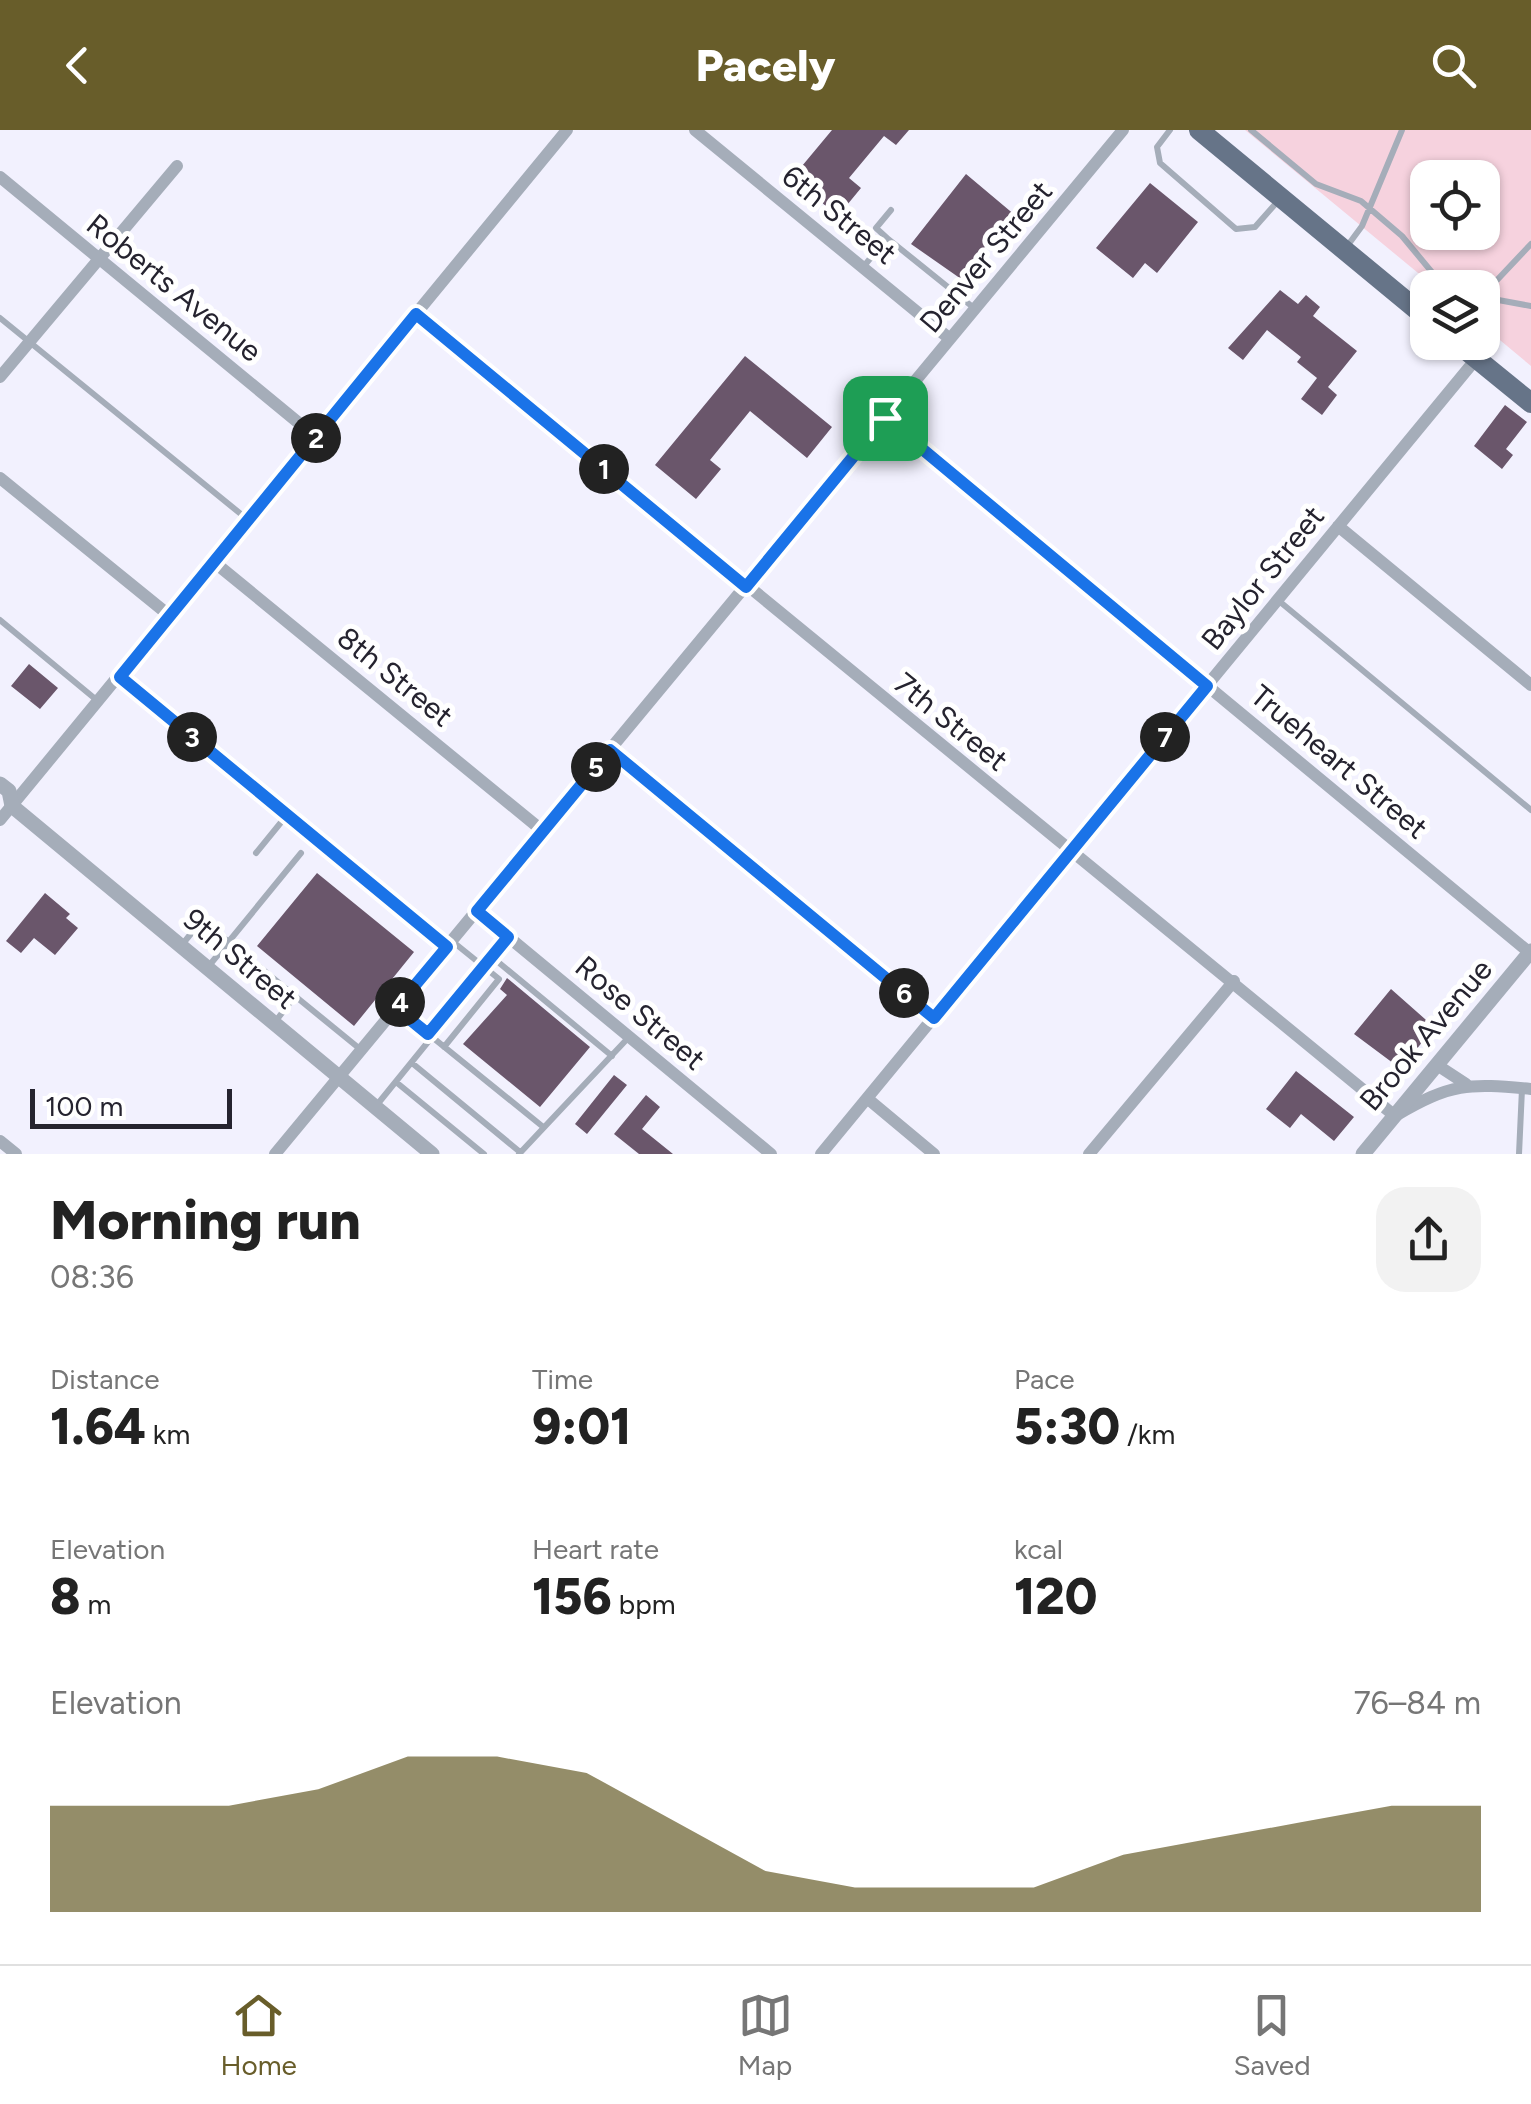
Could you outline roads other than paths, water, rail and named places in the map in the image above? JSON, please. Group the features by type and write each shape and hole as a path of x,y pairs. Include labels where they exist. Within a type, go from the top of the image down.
{"main road":[{"path":"1199,130 1410,304"},
{"path":"1477,360 1531,403"}],"street":[{"path":"0,820 6,806 120,677 567,130"},
{"name":"6th Street","path":"695,130 950,339"},
{"name":"Denver Street","path":"275,1154 1123,130"},
{"path":"0,377 177,166"},
{"name":"Roberts Avenue","path":"0,176 317,438"},
{"name":"7th Street","path":"416,314 1394,1116"},
{"name":"Baylor Street","path":"822,1154 1475,360"},
{"name":"Trueheart Street","path":"885,418 1531,952"},
{"path":"0,478 170,616"},
{"path":"1338,526 1531,685"},
{"name":"8th Street","path":"214,562 544,832"},
{"path":"610,750 934,1018"},
{"name":"9th Street","path":"0,784 9,791 6,806 432,1154"},
{"name":"Rose Street","path":"477,911 771,1154"},
{"name":"Brook Avenue","path":"1363,1154 1531,952"},
{"path":"1090,1154 1234,981"},
{"path":"1437,1065 1466,1084"},
{"path":"1394,1116 1430,1095 1466,1084 1527,1088"},
{"path":"868,1098 934,1154"},
{"path":"0,1141 16,1154"}],"lane":[{"path":"1170,130 1157,148 1160,163 1236,229 1255,227 1281,198"},
{"path":"1251,130 1316,184 1352,196 1402,236 1430,270"},
{"path":"1344,250 1369,212 1402,130"},
{"path":"891,210 876,228 975,308"},
{"path":"863,267 887,238"},
{"path":"1500,278 1531,244"},
{"path":"1500,300 1531,306"},
{"path":"0,318 248,520"},
{"path":"1278,600 1531,810"},
{"path":"0,620 99,702"},
{"path":"120,677 286,815 499,980 444,1047"},
{"path":"256,854 286,815"},
{"path":"208,968 301,853"},
{"path":"181,946 202,920 360,1049"},
{"path":"375,1106 508,937"},
{"path":"492,957 612,1056"},
{"path":"274,1022 295,996"},
{"path":"396,1008 542,1126"},
{"path":"412,1063 520,1153 629,1037"},
{"path":"396,1082 484,1154"},
{"path":"1519,1154 1527,1088"}]}
